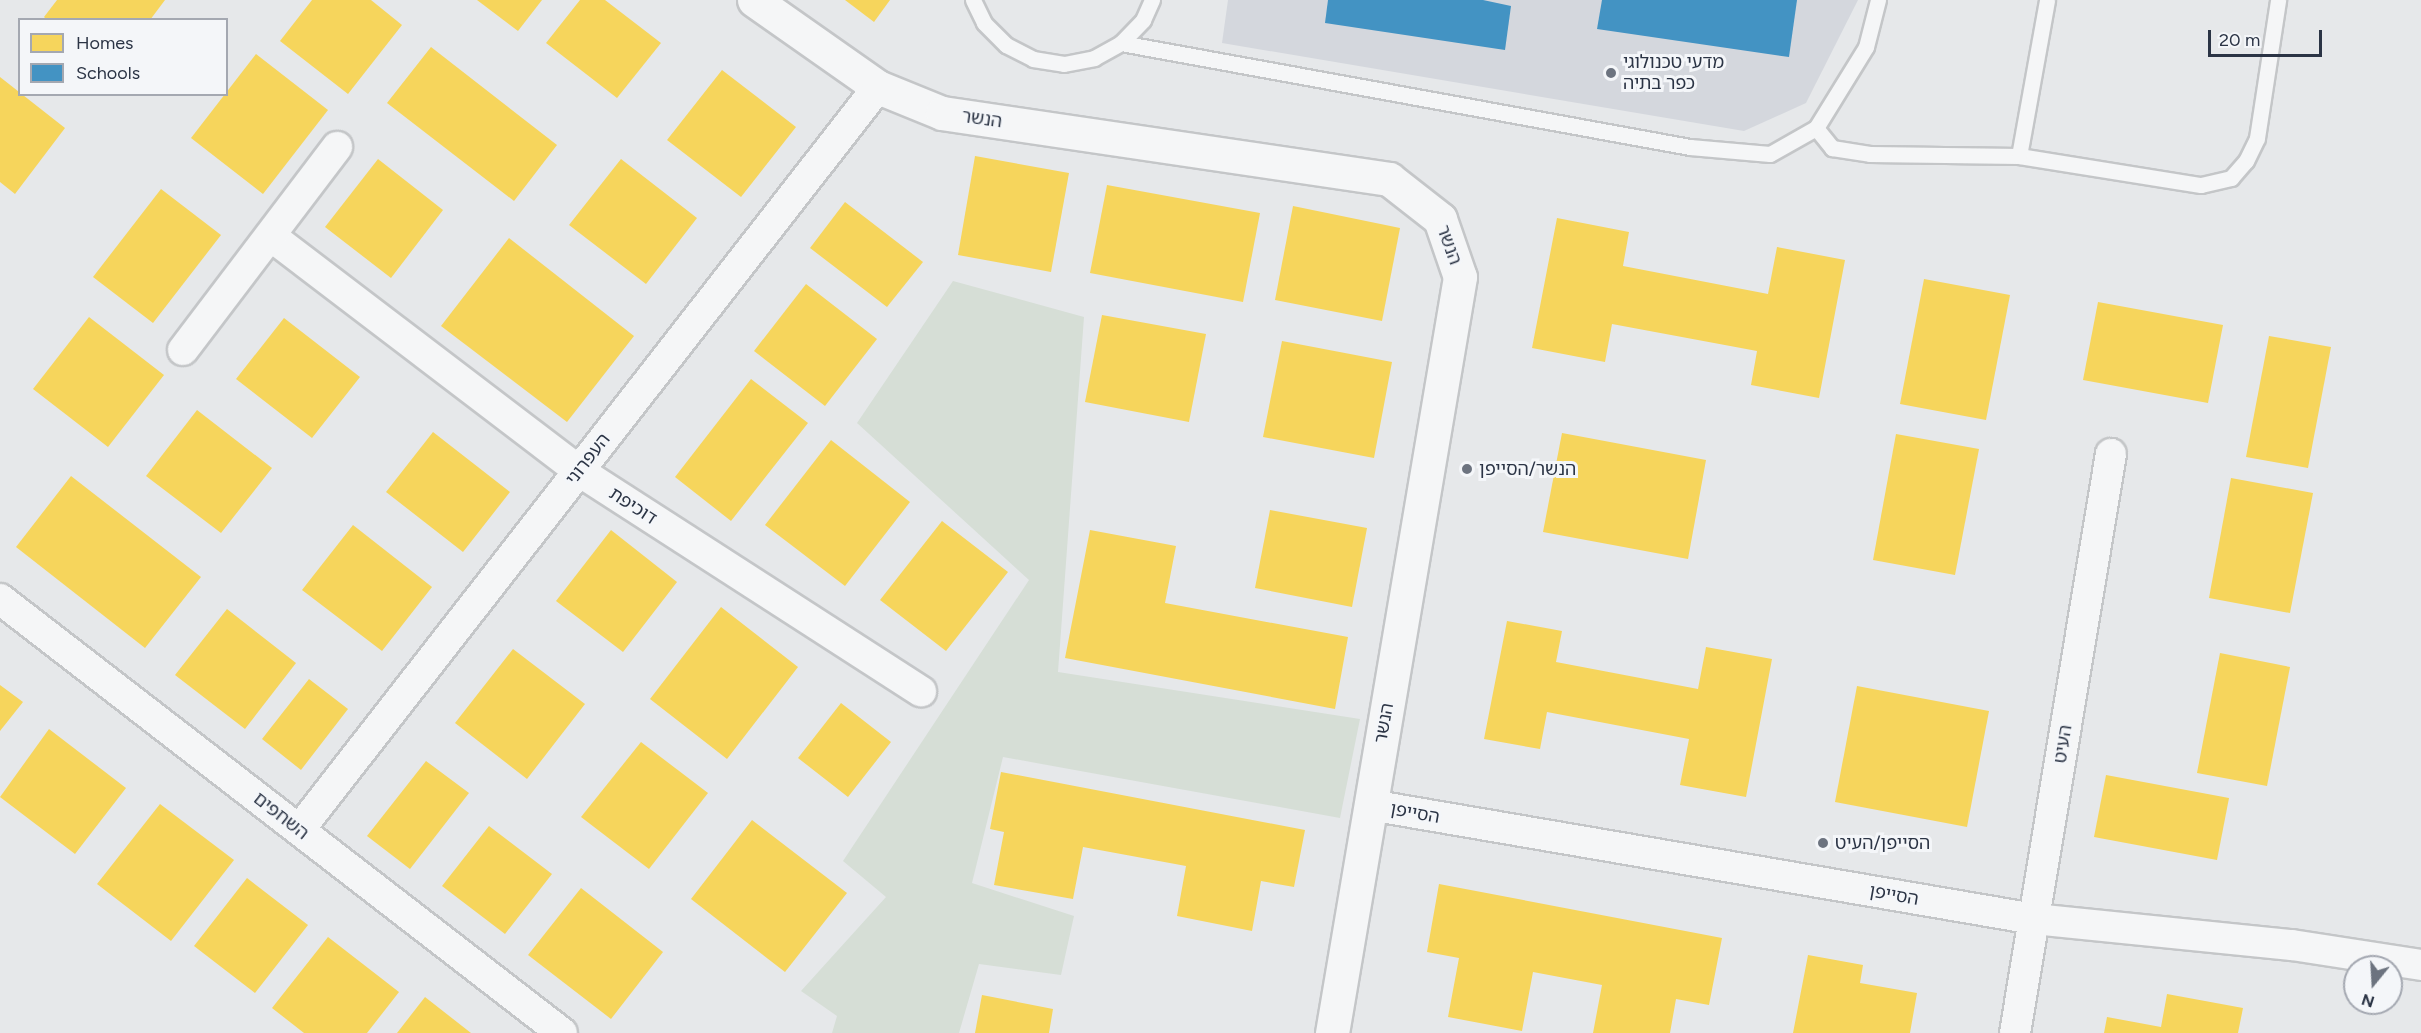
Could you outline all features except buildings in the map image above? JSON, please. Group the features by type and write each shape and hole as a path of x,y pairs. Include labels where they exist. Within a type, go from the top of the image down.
{"street":[{"name":"הנשר","path":"754,0 878,87 942,113 1389,179 1440,219 1460,277 1332,1033"},
{"name":"העפרוני","path":"299,830 878,87"},
{"path":"183,350 272,237 337,147"},
{"name":"דוכיפת","path":"272,237 579,471 921,691"},
{"name":"העיט","path":"2015,1033 2111,454"},
{"name":"השחפים","path":"0,599 562,1033"},
{"name":"הסייפן","path":"1370,805 2034,919 2292,945 2421,965"}],"lane":[{"path":"973,0 984,23 1006,45 1033,59 1074,62 1094,58 1121,44 1143,20 1152,0"},
{"path":"1121,44 1690,147 1770,154 1816,128 1866,47 1878,0"},
{"path":"2019,156 2047,0"},
{"path":"1816,128 1832,148 1870,154 2019,156 2201,185 2231,178 2246,161 2257,138 2278,0"}],"shaded area":[{"name":"מדעי טכנולוגי כפר בתיה","path":"1228,0 1858,0 1806,103 1744,131 1222,43"},
{"path":"953,281 1084,317 1058,672 1360,719 1340,818 1003,757 972,883 1074,916 1061,975 979,964 959,1033 832,1033 837,1016 801,991 886,897 843,861 1029,580 857,423"}],"place":[{"name":"מדעי טכנולוגי כפר בתיה","path":"1611,73"},
{"name":"הנשר/הסייפן","path":"1467,469"},
{"name":"הסייפן/העיט","path":"1823,843"}]}
